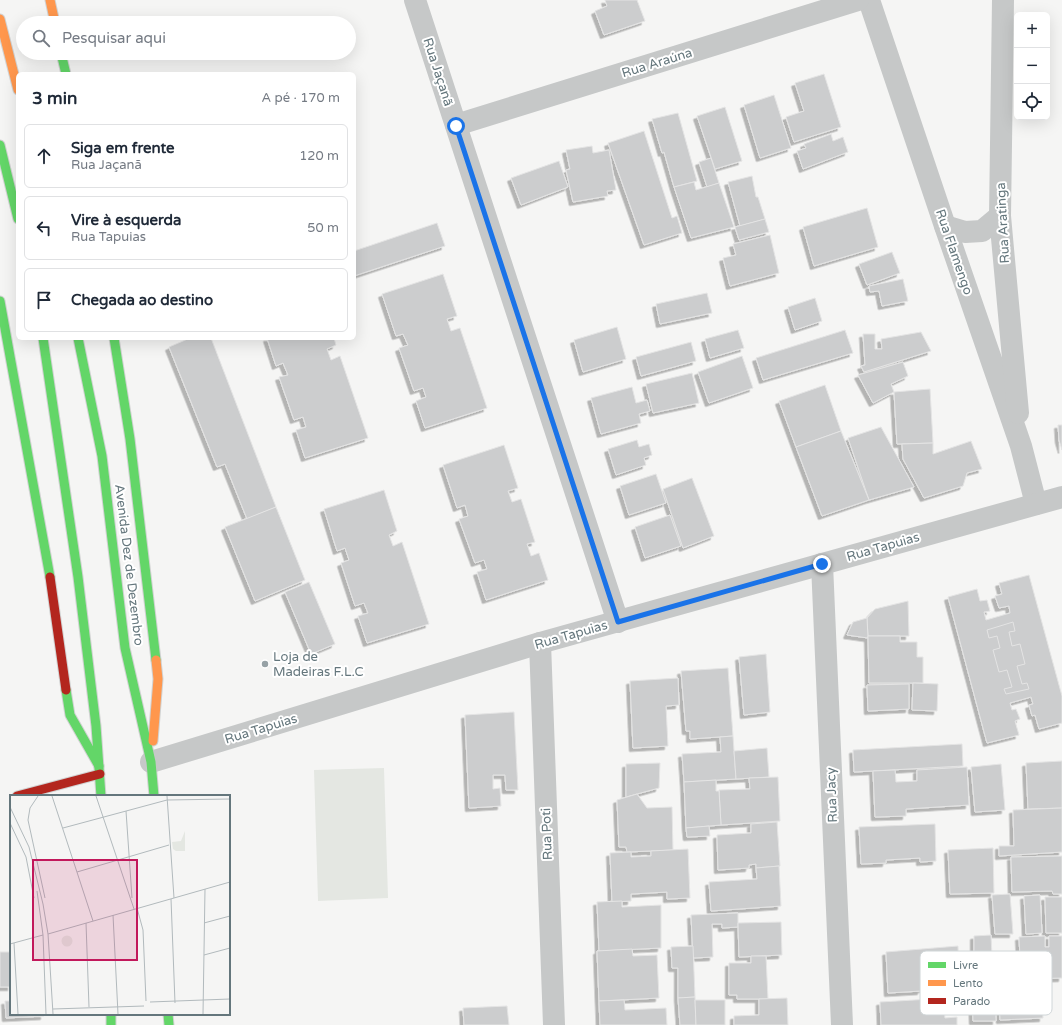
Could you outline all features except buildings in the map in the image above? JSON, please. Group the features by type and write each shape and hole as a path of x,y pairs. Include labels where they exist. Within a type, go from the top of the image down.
{"main road":[{"path":"50,0 53,16"},
{"path":"0,19 16,82"},
{"path":"63,60 66,72"},
{"path":"0,145 16,211"},
{"path":"0,301 25,431 53,594 70,715 100,770"},
{"path":"43,340 64,458 82,598 100,770 101,795"},
{"name":"Avenida Dez de Dezembro","path":"78,340 102,456 125,648 151,762 154,795"},
{"path":"114,340 130,439 158,679 151,762"},
{"path":"20,795 100,770"},
{"path":"168,1015 169,1025"}],"street":[{"name":"Rua Jaçanã","path":"415,0 618,622"},
{"name":"Rua Araúna","path":"456,126 858,0"},
{"name":"Rua Flamengo","path":"869,0 945,226 1022,446 1036,504"},
{"name":"Rua Aratinga","path":"1004,0 1000,216 1022,446"},
{"path":"945,226 966,232 982,231 1000,216"},
{"name":"Rua Tapuias","path":"151,762 540,643 1062,497"},
{"name":"Rua Jacy","path":"822,564 842,1025"},
{"name":"Rua Poti","path":"540,643 554,1025"}],"shaded area":[{"path":"384,768 388,898 318,901 314,770"}],"traffic: fast":[{"path":"63,60 66,72"},
{"path":"0,145 16,211"},
{"path":"0,301 50,577"},
{"path":"43,340 78,577 96,726 101,795"},
{"path":"78,340 102,456 125,648 151,762 154,795"},
{"path":"114,340 130,439 156,660"},
{"path":"66,690 70,715 99,766"},
{"path":"111,1015 111,1025"},
{"path":"168,1015 169,1025"}],"traffic: slow":[{"path":"50,0 53,16"},
{"path":"0,19 16,82"},
{"path":"153,741 158,679 156,660"}],"traffic: jam":[{"path":"50,577 66,690"},
{"path":"21,795 100,774"}],"place":[{"name":"Loja de Madeiras F.L.C","path":"265,664"}],"route":[{"path":"456,126 618,622 822,564"}]}
